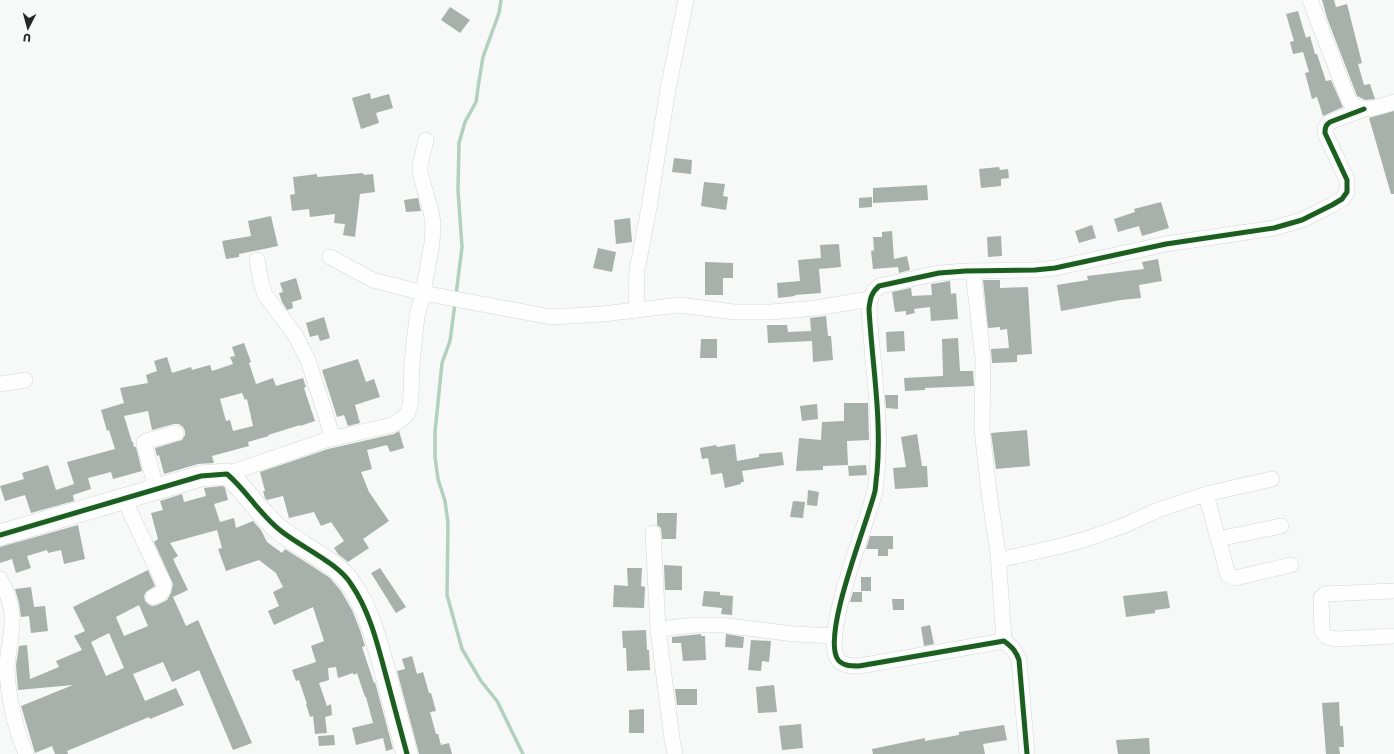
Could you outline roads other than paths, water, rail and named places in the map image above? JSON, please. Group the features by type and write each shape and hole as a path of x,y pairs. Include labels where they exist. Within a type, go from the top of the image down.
{"street":[{"path":"636,310 638,265 650,208 668,89 686,0"},
{"path":"1310,0 1349,101 1354,106 1364,109"},
{"path":"1027,754 1019,660 1016,651 1004,641 859,666 849,666 838,660 835,646 835,636 839,608 875,489 879,450 870,325 870,299 873,292 879,286 939,273 1055,268 1160,245 1274,228 1302,220 1342,199 1347,192 1347,180 1325,133 1326,125 1330,122 1364,109 1394,102"},
{"path":"0,535 201,476 227,474 333,438 392,425 402,420 407,414 410,406 412,362 417,316 423,293 432,243 433,223 420,172 426,140"},
{"path":"330,257 373,280 423,293 551,317 603,314 679,305 734,312 771,312 816,308 870,299"},
{"path":"257,260 265,295 294,335 308,360 333,438"},
{"path":"973,271 983,358 982,430 999,560 1004,641"},
{"path":"0,384 25,380"},
{"path":"156,489 144,443 146,441 176,433"},
{"path":"227,474 237,482 260,511 275,526 303,547 340,571 351,583 360,598 376,637 407,754"},
{"path":"999,560 1086,539 1123,526 1158,510 1206,494 1272,479"},
{"path":"1206,494 1226,569 1231,578 1291,565"},
{"path":"124,499 164,584 164,590 162,593 153,598"},
{"path":"1218,539 1281,526"},
{"path":"653,533 658,629 675,754"},
{"path":"0,579 7,594 12,621 7,666 12,702 17,731 26,754"},
{"path":"1394,591 1325,594 1321,598 1322,631 1327,637 1336,639 1394,636"},
{"path":"658,629 696,625 723,625 794,634 835,636"}],"waterway":[{"path":"456,295 462,247 458,190 459,143 465,122 476,102 483,57 499,13 501,0"},
{"path":"455,303 450,341 442,363 435,432 435,457 438,479 445,501 448,523 447,595 462,649 481,681 497,701 523,754"}]}
